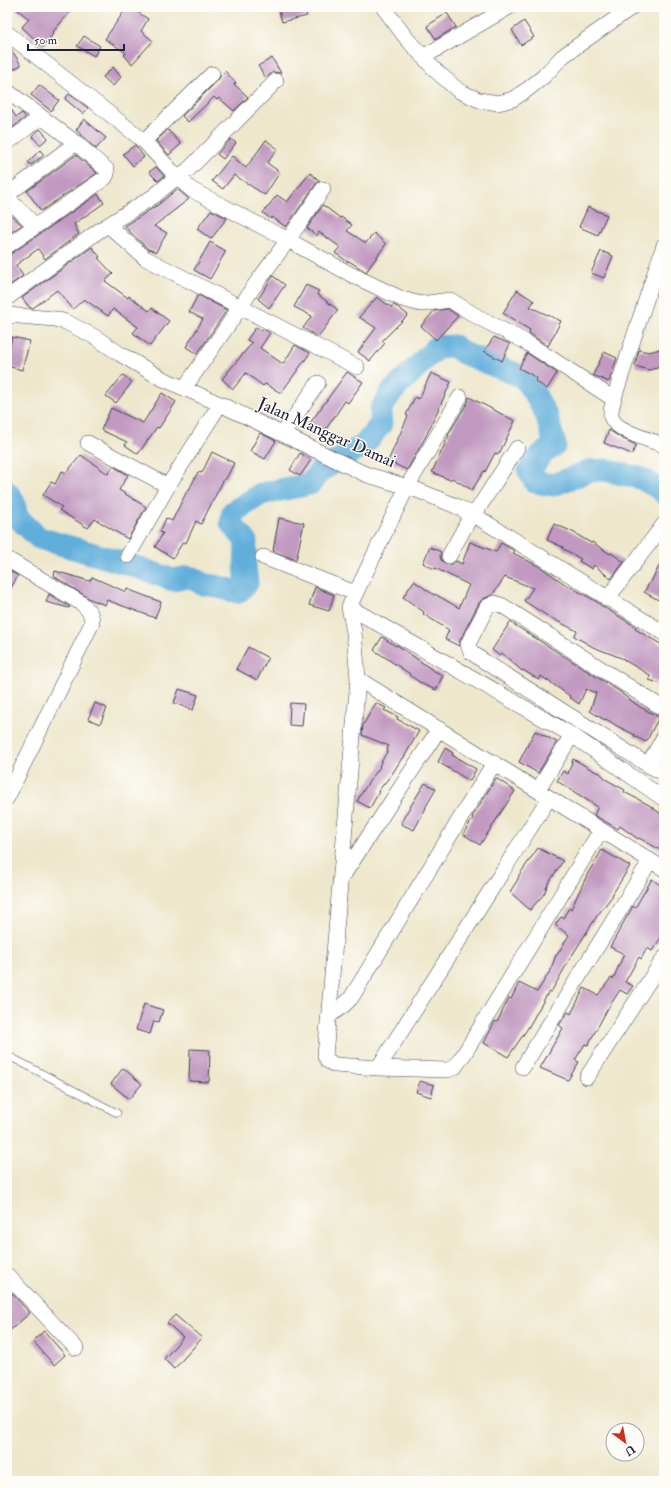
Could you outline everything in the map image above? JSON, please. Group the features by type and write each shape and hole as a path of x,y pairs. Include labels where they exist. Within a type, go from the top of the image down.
{"street":[{"path":"383,7 407,39 435,70 460,90 479,100 498,103 513,99 528,89 543,77 563,56 632,7"},
{"path":"424,57 509,7"},
{"path":"7,33 144,141 177,177 192,190 352,275 402,298 421,304 450,300 478,317 524,341 614,398"},
{"path":"144,141 212,74"},
{"path":"7,298 108,225 154,196 188,170 276,81"},
{"path":"7,91 76,143 107,170 105,178 7,246"},
{"path":"7,143 41,117"},
{"path":"36,226 7,197 76,143"},
{"path":"185,387 323,189"},
{"path":"108,225 145,258 357,368"},
{"path":"664,245 614,398 611,417 614,424 623,429 664,446"},
{"name":"Jalan Manggar Damai","path":"7,315 55,319 66,322 95,337 141,367 365,474 407,487 456,506 664,633"},
{"path":"283,434 318,383"},
{"path":"460,397 407,487 352,600 358,678 325,1056 328,1061 335,1065 378,1068 448,1070 455,1067 533,943 601,830"},
{"path":"128,556 168,486 220,404"},
{"path":"88,443 168,486"},
{"path":"449,556 473,515 517,448"},
{"path":"607,599 661,528"},
{"path":"263,557 352,600 572,735 664,799"},
{"path":"7,559 81,603 87,608 92,616 92,623 7,798"},
{"path":"664,709 503,606 495,603 487,607 468,644 471,652 482,660 664,773"},
{"path":"358,678 664,869"},
{"path":"340,879 440,729"},
{"path":"378,1068 543,794 572,735"},
{"path":"648,764 664,737"},
{"path":"329,1016 351,998 494,763"},
{"path":"523,1067 650,861"},
{"path":"587,1077 664,958"},
{"path":"7,1275 76,1348"}],"lane":[{"path":"7,1055 117,1114"}],"building":[{"path":"14,7 74,7 52,33 53,34 43,47 22,27 29,19"},
{"path":"127,7 130,7 148,19 141,31 153,41 132,64 124,55 126,53 105,39"},
{"path":"278,7 304,7 307,16 282,22"},
{"path":"447,13 456,27 436,39 427,26"},
{"path":"524,21 534,37 521,45 512,30"},
{"path":"84,36 100,46 94,56 77,46"},
{"path":"7,44 21,65 7,73"},
{"path":"272,58 281,73 273,72 266,78 258,66"},
{"path":"113,67 121,77 113,86 103,77"},
{"path":"225,71 236,83 234,84 248,97 234,111 219,98 217,100 214,97 188,122 182,116"},
{"path":"39,85 59,100 51,111 31,95"},
{"path":"69,94 88,108 83,114 65,99"},
{"path":"7,103 16,117 22,113 26,117 7,132"},
{"path":"84,119 106,138 96,149 76,130"},
{"path":"40,129 48,138 40,145 32,136"},
{"path":"168,130 181,144 169,155 156,141"},
{"path":"231,139 236,143 223,159 217,154"},
{"path":"266,140 278,149 267,163 280,172 265,195 234,175 223,189 212,181 232,156 246,168"},
{"path":"135,145 144,157 133,166 123,154"},
{"path":"40,150 44,155 31,165 28,162"},
{"path":"76,155 97,173 41,211 27,191"},
{"path":"156,167 164,176 158,181 149,172"},
{"path":"310,173 320,181 316,184 286,227 272,217 271,219 263,213 277,195 287,202"},
{"path":"177,189 189,199 154,226 167,233 156,252 148,249 125,226 159,204"},
{"path":"98,194 104,203 74,224 79,234 45,259 38,249 16,265 23,276 7,287 7,255"},
{"path":"323,205 352,225 347,231 366,243 374,233 386,244 366,272 335,253 340,247 319,232 317,236 307,228"},
{"path":"588,207 607,215 598,235 579,227"},
{"path":"211,210 227,218 211,239 197,229"},
{"path":"7,211 22,225 7,235"},
{"path":"210,242 226,251 210,279 194,270"},
{"path":"92,247 100,257 98,258 113,274 105,281 128,298 129,296 149,311 152,308 169,321 150,346 133,333 138,327 113,309 108,316 84,299 73,309 57,290 33,308 30,308 22,298"},
{"path":"601,251 613,256 604,278 591,273"},
{"path":"273,276 285,285 269,308 258,299"},
{"path":"306,285 319,291 317,294 338,310 318,337 303,328 312,316 294,307"},
{"path":"517,290 534,301 530,307 561,321 548,346 529,333 530,330 503,313"},
{"path":"198,295 227,310 197,354 186,347 203,319 189,312"},
{"path":"377,297 391,307 394,305 408,315 382,341 385,343 370,361 358,352 376,328 359,317"},
{"path":"448,309 458,316 436,340 421,326 434,311"},
{"path":"256,327 262,331 263,329 270,333 260,348 283,364 295,345 310,353 281,393 265,384 263,386 246,373 233,389 222,379 252,343 247,340"},
{"path":"12,337 30,341 22,370 7,366"},
{"path":"494,337 510,344 502,361 484,351"},
{"path":"664,348 664,366 649,370 635,366 639,350 649,352"},
{"path":"604,352 617,358 609,382 593,375"},
{"path":"527,353 557,373 547,389 535,381 537,378 519,368"},
{"path":"347,372 363,382 348,403 345,401 322,435 308,426"},
{"path":"431,373 451,382 426,436 407,470 388,461 408,416 406,415 415,397 419,399"},
{"path":"123,375 132,382 116,403 106,396"},
{"path":"162,393 176,402 159,428 157,427 138,454 125,445 127,442 101,430 111,408 143,423"},
{"path":"469,397 515,421 499,454 495,453 485,472 484,471 472,490 452,478 450,480 432,472 448,435 468,402"},
{"path":"609,430 636,445 632,454 604,443"},
{"path":"260,433 276,441 265,459 250,451"},
{"path":"212,452 234,463 201,524 196,521 186,543 183,542 173,558 155,547 163,533 160,532 166,518 172,521 188,489 189,490 198,472 202,473"},
{"path":"300,453 311,460 300,476 290,470"},
{"path":"81,455 108,474 113,466 128,475 119,490 146,507 128,539 95,519 88,528 59,510 62,507 43,495 51,482 55,484 62,471 66,473"},
{"path":"279,518 304,523 296,560 273,551"},
{"path":"554,524 571,531 591,543 592,542 624,562 611,579 594,565 592,569 579,561 581,559 562,548 563,547 547,540"},
{"path":"470,542 496,552 501,543 515,551 513,553 542,568 569,587 597,602 636,627 635,629 664,646 664,685 649,680 650,675 624,659 593,647 574,636 577,631 549,617 524,601 533,588 505,577 492,595 483,599 479,603 460,640 459,646 445,639 449,630 423,614 424,612 403,597 414,581 434,595 435,594 459,608 469,585 423,563 430,547 441,552 441,560 445,564 450,565 456,561 462,564"},
{"path":"664,556 664,603 644,592 651,582"},
{"path":"7,569 18,576 7,594"},
{"path":"55,571 90,581 92,577 126,592 127,589 161,602 155,618 107,600 105,605 90,599 54,576"},
{"path":"315,587 334,595 329,611 309,605"},
{"path":"49,594 70,607 46,602"},
{"path":"510,622 622,693 640,707 659,717 646,742 590,711 596,693 586,689 579,704 541,676 539,680 523,670 522,671 502,653 500,656 492,650"},
{"path":"382,637 396,646 397,645 434,671 443,675 436,690 424,685 374,650"},
{"path":"248,647 268,658 257,680 236,669"},
{"path":"179,689 198,695 193,710 174,703"},
{"path":"95,703 107,708 100,724 88,719"},
{"path":"290,703 304,704 302,726 289,725"},
{"path":"376,703 386,708 384,710 398,717 397,719 419,731 403,759 402,758 392,774 378,791 379,792 370,808 357,801 380,767 379,766 389,746 362,735 363,725"},
{"path":"535,731 557,742 538,773 519,762"},
{"path":"445,748 453,753 452,755 476,769 470,781 438,762"},
{"path":"573,759 598,773 599,772 607,780 625,790 624,792 649,805 664,816 664,852 639,838 638,839 620,826 618,829 594,815 598,807 557,781 563,771 568,774"},
{"path":"496,778 515,791 480,845 463,834"},
{"path":"425,783 436,789 414,830 401,824"},
{"path":"538,848 563,861 548,884 544,894 530,910 510,892 519,875"},
{"path":"602,850 630,866 613,895 597,916 551,992 549,991 528,1028 508,1057 484,1043 495,1021 497,1022 509,998 511,999 519,983 537,992 544,981 551,969 556,955 569,935 555,925 561,917 563,918 569,908 571,909 588,873"},
{"path":"652,879 664,888 664,933 652,951 647,948 641,959 639,957 625,982 633,986 627,994 620,990 588,1045 585,1044 575,1060 579,1062 568,1080 540,1068 563,1028 559,1025 568,1012 571,1014 584,988 598,995 611,978 613,979 624,954 610,947 633,906 635,908"},
{"path":"144,1004 163,1010 159,1022 154,1021 150,1034 136,1030"},
{"path":"190,1049 210,1050 209,1082 189,1081"},
{"path":"123,1068 142,1084 129,1099 111,1084"},
{"path":"420,1081 434,1085 431,1097 416,1092"},
{"path":"7,1288 30,1313 7,1333"},
{"path":"175,1315 202,1338 174,1369 164,1359 183,1337 167,1323"},
{"path":"44,1331 65,1355 54,1365 33,1341"}],"waterway":[{"path":"7,492 13,500 17,517 39,538 125,563 173,580 188,577 194,578 202,584 238,592 247,583 245,567 246,541 231,523 233,512 261,494 310,484 320,471 364,445 381,424 381,409 391,393 437,347 454,346 463,353 523,377 536,396 547,417 555,445 541,455 529,471 535,482 553,485 589,471 605,470 640,478 662,490 664,493"}]}
